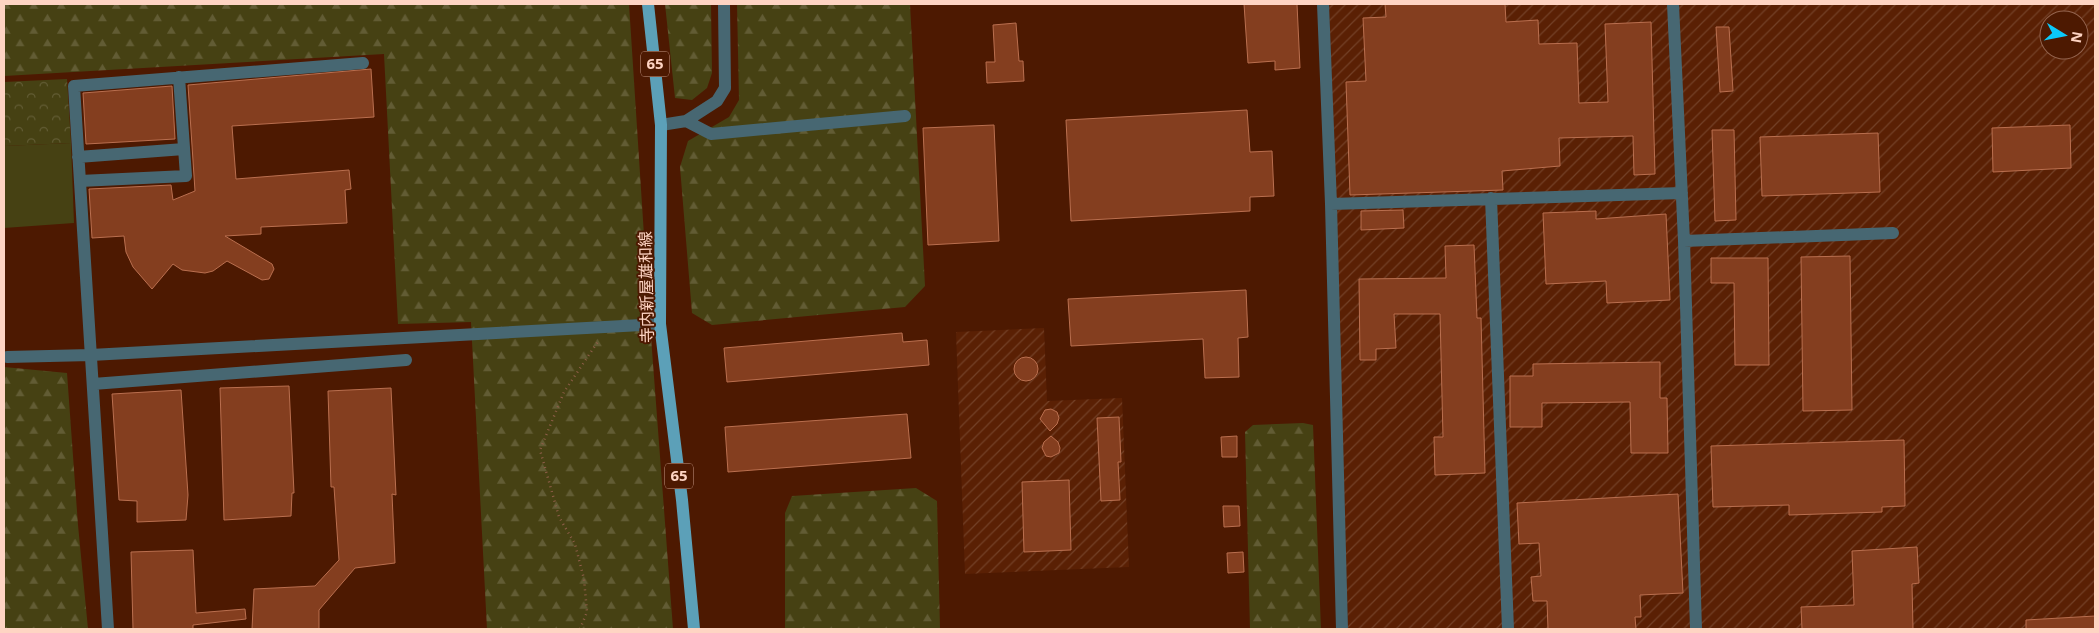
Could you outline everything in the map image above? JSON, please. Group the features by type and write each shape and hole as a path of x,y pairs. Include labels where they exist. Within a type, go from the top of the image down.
{"main road":[{"name":"寺内新屋雄和線","path":"648,4 661,125 660,324 682,500 694,629"}],"street":[{"path":"661,125 686,121 717,101 725,88 724,4"},
{"path":"1323,4 1331,204 1342,629"},
{"path":"1673,4 1684,241 1696,629"},
{"path":"108,629 74,86 362,63"},
{"path":"80,181 186,176 180,77"},
{"path":"686,121 711,134 904,116"},
{"path":"78,157 184,149"},
{"path":"1331,204 1682,192"},
{"path":"1491,198 1508,629"},
{"path":"1684,241 1893,233"},
{"path":"7,357 91,355 660,324"},
{"path":"93,384 406,360"}],"path":[{"path":"580,629 587,612 584,579 575,544 559,517 540,450 564,392 598,341 616,326"}],"shaded area":[{"path":"1329,4 2095,4 2095,629 1348,629"},
{"path":"1044,328 1047,401 1122,398 1129,567 965,574 956,332"}],"green space":[{"path":"4,4 629,4 648,297 673,629 487,629 471,322 398,324 384,54 4,76"},
{"path":"665,4 711,4 712,73 707,88 692,100 675,98"},
{"path":"737,4 910,4 925,286 905,307 712,325 692,313 680,167 688,141 729,117 739,100"},
{"path":"67,79 71,143 4,146 4,82"},
{"path":"71,143 74,223 4,228 4,146"},
{"path":"4,367 67,373 88,629 4,629"},
{"path":"1303,423 1313,425 1321,629 1250,629 1245,432 1253,425"},
{"path":"916,488 937,501 940,629 785,629 785,513 792,496"}],"building":[{"path":"1244,4 1297,4 1300,68 1275,70 1275,61 1248,63"},
{"path":"1385,4 1505,4 1506,22 1538,20 1539,44 1577,43 1579,103 1608,102 1605,24 1651,22 1655,174 1634,175 1633,136 1559,138 1560,166 1502,171 1503,190 1350,195 1346,82 1366,81 1363,18 1386,17"},
{"path":"1016,23 1019,61 1023,61 1024,81 987,83 986,62 995,62 993,25"},
{"path":"1716,27 1729,27 1733,91 1720,92"},
{"path":"371,69 374,117 232,126 236,179 349,170 351,189 345,190 347,223 261,227 261,234 225,236 272,264 274,269 269,279 262,280 227,261 213,271 205,273 182,270 173,264 152,289 133,267 126,252 124,236 92,238 89,189 171,185 173,200 195,191 188,85"},
{"path":"172,86 175,139 86,144 83,93"},
{"path":"1247,110 1250,152 1272,151 1274,196 1250,197 1250,211 1071,221 1066,120"},
{"path":"994,125 999,241 928,245 923,128"},
{"path":"2070,125 2071,168 1993,172 1992,128"},
{"path":"1712,130 1734,130 1736,220 1715,221"},
{"path":"1878,133 1880,192 1762,196 1760,137"},
{"path":"1403,210 1404,228 1361,230 1361,211"},
{"path":"1596,211 1596,219 1666,214 1670,300 1607,303 1606,281 1546,284 1543,213"},
{"path":"1474,245 1477,318 1481,318 1485,473 1435,475 1434,437 1443,437 1440,314 1394,314 1396,348 1376,349 1376,360 1360,360 1359,279 1446,278 1445,246"},
{"path":"1850,256 1852,410 1803,411 1801,257"},
{"path":"1711,258 1768,258 1769,365 1735,365 1734,283 1711,283"},
{"path":"1246,290 1248,337 1238,338 1239,377 1205,378 1203,339 1071,346 1068,299"},
{"path":"902,333 903,342 927,340 929,365 727,382 724,348"},
{"path":"1026,357 1031,358 1037,364 1037,374 1031,380 1026,381 1021,380 1015,374 1014,369 1015,364 1021,358"},
{"path":"1660,362 1660,398 1667,398 1668,453 1631,453 1630,402 1542,403 1542,427 1510,427 1510,376 1533,376 1533,364"},
{"path":"289,386 294,493 292,493 291,516 224,520 220,388"},
{"path":"391,388 396,495 392,494 395,563 355,568 319,610 319,629 252,629 254,589 315,586 339,560 334,487 331,487 328,391"},
{"path":"181,390 188,495 186,520 137,522 137,501 119,500 112,394"},
{"path":"1051,409 1057,412 1059,418 1057,424 1050,431 1040,419 1045,410"},
{"path":"907,414 911,458 728,472 725,427"},
{"path":"1119,417 1121,462 1118,462 1120,500 1101,501 1097,418"},
{"path":"1051,436 1058,442 1060,448 1059,453 1051,457 1046,456 1042,448 1044,442"},
{"path":"1237,436 1237,457 1222,457 1221,437"},
{"path":"1904,440 1905,506 1882,507 1882,512 1789,515 1789,505 1713,507 1711,446"},
{"path":"1069,480 1071,550 1024,552 1022,482"},
{"path":"1678,494 1683,593 1640,595 1641,617 1635,617 1636,629 1548,629 1547,601 1533,601 1531,577 1541,576 1539,543 1519,544 1517,503"},
{"path":"1223,506 1239,506 1240,526 1224,527"},
{"path":"1917,547 1919,583 1912,584 1913,629 1802,629 1801,607 1854,605 1852,551"},
{"path":"193,550 196,613 245,609 246,619 193,625 193,629 133,629 131,552"},
{"path":"1243,552 1244,572 1228,573 1227,553"},
{"path":"2095,616 2095,629 2026,629 2026,620"}]}
